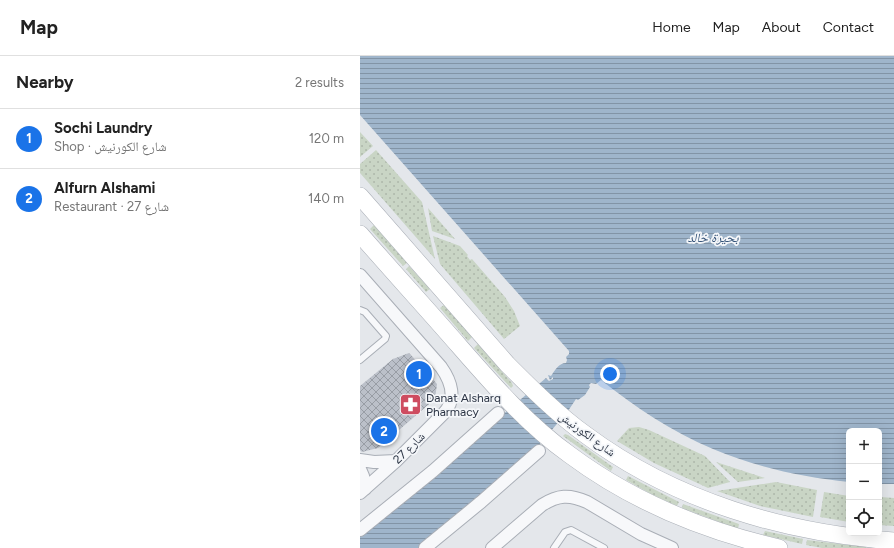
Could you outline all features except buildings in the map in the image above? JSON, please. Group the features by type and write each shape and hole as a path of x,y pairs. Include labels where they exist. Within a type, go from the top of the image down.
{"main road":[{"name":"شارع الكورنيش","path":"361,196 507,364 545,401 586,435 606,449 649,474 717,505 764,520 789,526 894,541"},
{"name":"شارع الكورنيش","path":"360,234 503,395 570,455 621,487 675,514 731,536 779,548"}],"street":[{"name":"شارع 27","path":"360,275 443,370 450,381 452,398 448,409 396,461 363,491"},
{"path":"360,530 433,471 498,414"},
{"path":"425,548 481,502 539,451"},
{"path":"360,460 374,462 396,461"},
{"path":"360,469 363,476 363,491"},
{"path":"492,548 550,500 569,496 587,502 641,534 672,548"}],"lane":[{"path":"360,310 365,312 386,336 385,339 360,360"},
{"path":"554,548 565,532 571,530 604,548"}],"green space":[{"path":"360,132 373,146 360,157"},
{"path":"376,150 422,202 435,259 360,173 360,164"},
{"path":"428,208 455,239 432,231"},
{"path":"374,225 407,263 403,266 370,229"},
{"path":"433,236 460,246 468,255 467,256 470,260 472,259 505,297 514,311 520,326 504,339 440,264"},
{"path":"409,266 430,289 426,292 406,269"},
{"path":"444,305 472,337 468,341 440,308"},
{"path":"478,344 512,383 513,386 511,388 474,348"},
{"path":"639,427 649,430 705,456 730,482 708,488 654,463 617,441 629,428"},
{"path":"565,434 613,467 611,471 563,436"},
{"path":"716,462 765,478 738,482"},
{"path":"628,476 679,502 677,506 626,480"},
{"path":"776,482 817,490 813,517 760,506 717,491"},
{"path":"824,492 846,496 846,521 820,517"},
{"path":"882,497 894,498 894,526 882,525"},
{"path":"683,504 739,524 738,529 682,508"},
{"path":"765,531 803,539 802,544 763,535"},
{"path":"807,540 866,548 822,548 806,545"}],"water":[{"name":"بحيرة خالد","path":"360,56 894,56 894,484 882,484 882,428 846,428 846,482 814,477 763,466 713,449 683,435 654,418 601,380 596,384 591,383 589,385 590,387 585,395 578,400 576,399 568,411 538,446 420,548 360,548 360,535 546,378 549,381 553,379 553,377 550,380 548,375 551,376 559,366 566,363 566,357 569,354 569,351 360,115"}],"place":[{"name":"Sochi Laundry","path":"419,374"},
{"name":"Danat Alsharq Pharmacy","path":"411,405"},
{"name":"Alfurn Alshami","path":"384,431"}]}
